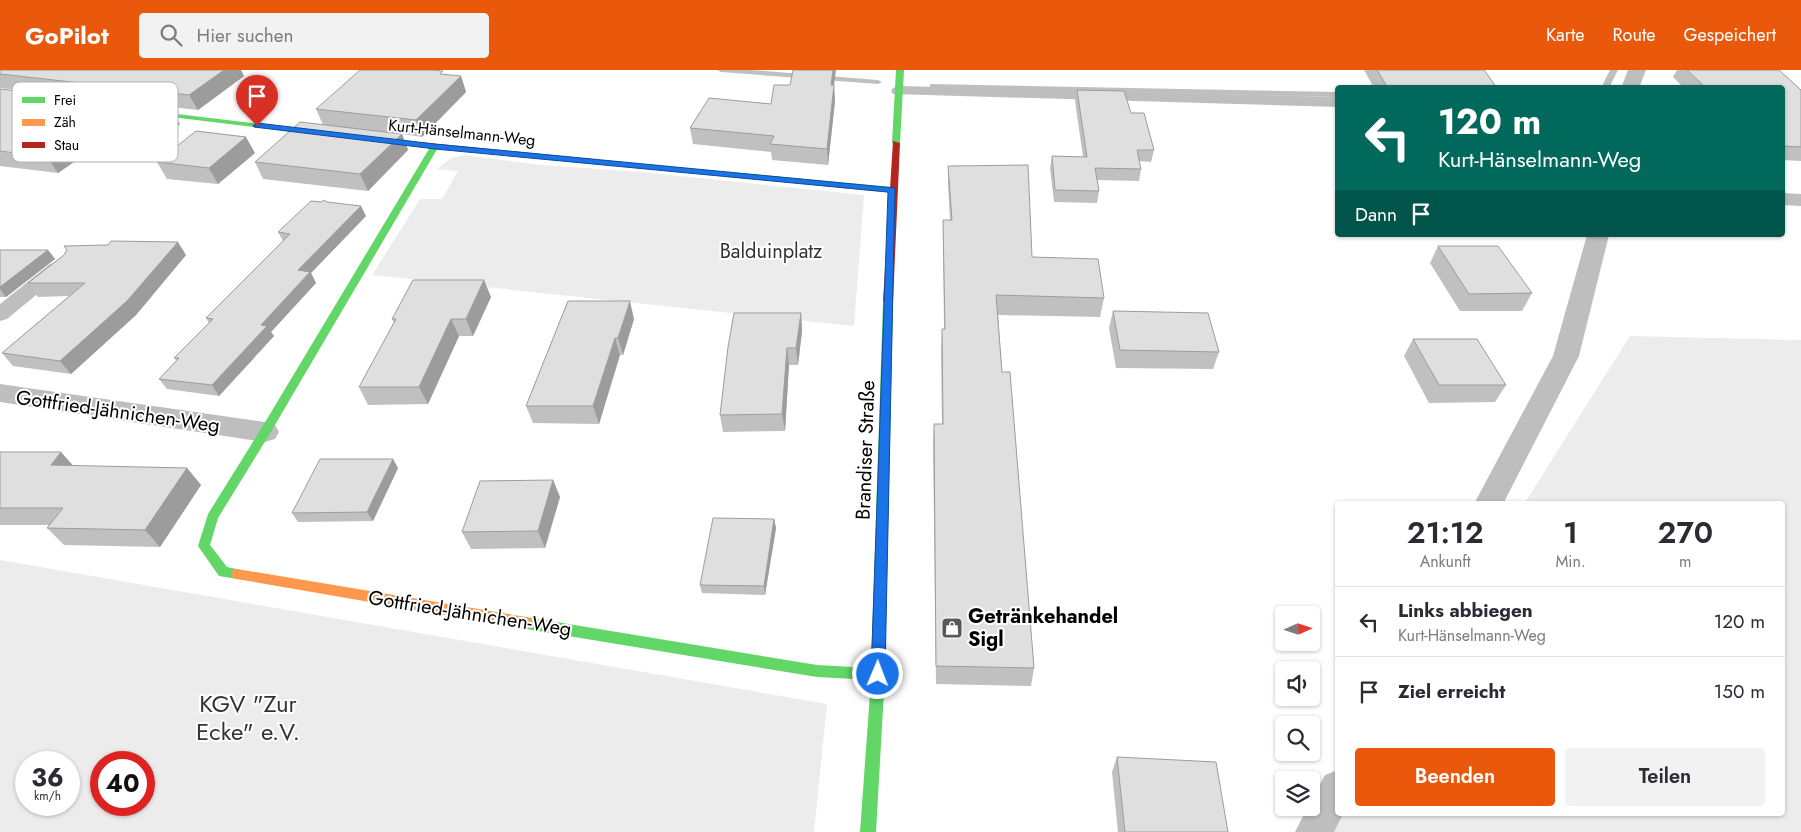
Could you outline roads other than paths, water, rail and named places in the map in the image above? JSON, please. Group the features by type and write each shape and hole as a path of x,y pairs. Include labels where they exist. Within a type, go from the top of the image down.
{"street":[{"name":"Brandiser Straße","path":"868,832 878,674 892,190 900,70"},
{"path":"1631,85 1637,70"},
{"path":"178,116 336,135"},
{"name":"Kurt-Hänselmann-Weg","path":"356,137 892,190"},
{"name":"Gottfried-Jähnichen-Weg","path":"435,146 265,432 212,517 204,546 223,572 817,671 878,674"},
{"path":"1785,199 1801,200"},
{"path":"1490,501 1566,356 1597,237"},
{"name":"Gottfried-Jähnichen-Weg","path":"0,393 265,432"},
{"path":"1314,832 1335,793"}],"lane":[{"path":"899,91 1335,102"},
{"path":"0,314 65,263"}],"waterway":[{"path":"721,70 878,82"},
{"path":"1606,85 1614,70"},
{"path":"933,86 1335,95"}],"place":[{"name":"Getränkehandel Sigl","path":"952,628"}],"park label":[{"name":"Balduinplatz","path":"771,251"},
{"name":"KGV \"Zur Ecke\" e.V.","path":"248,718"}]}
